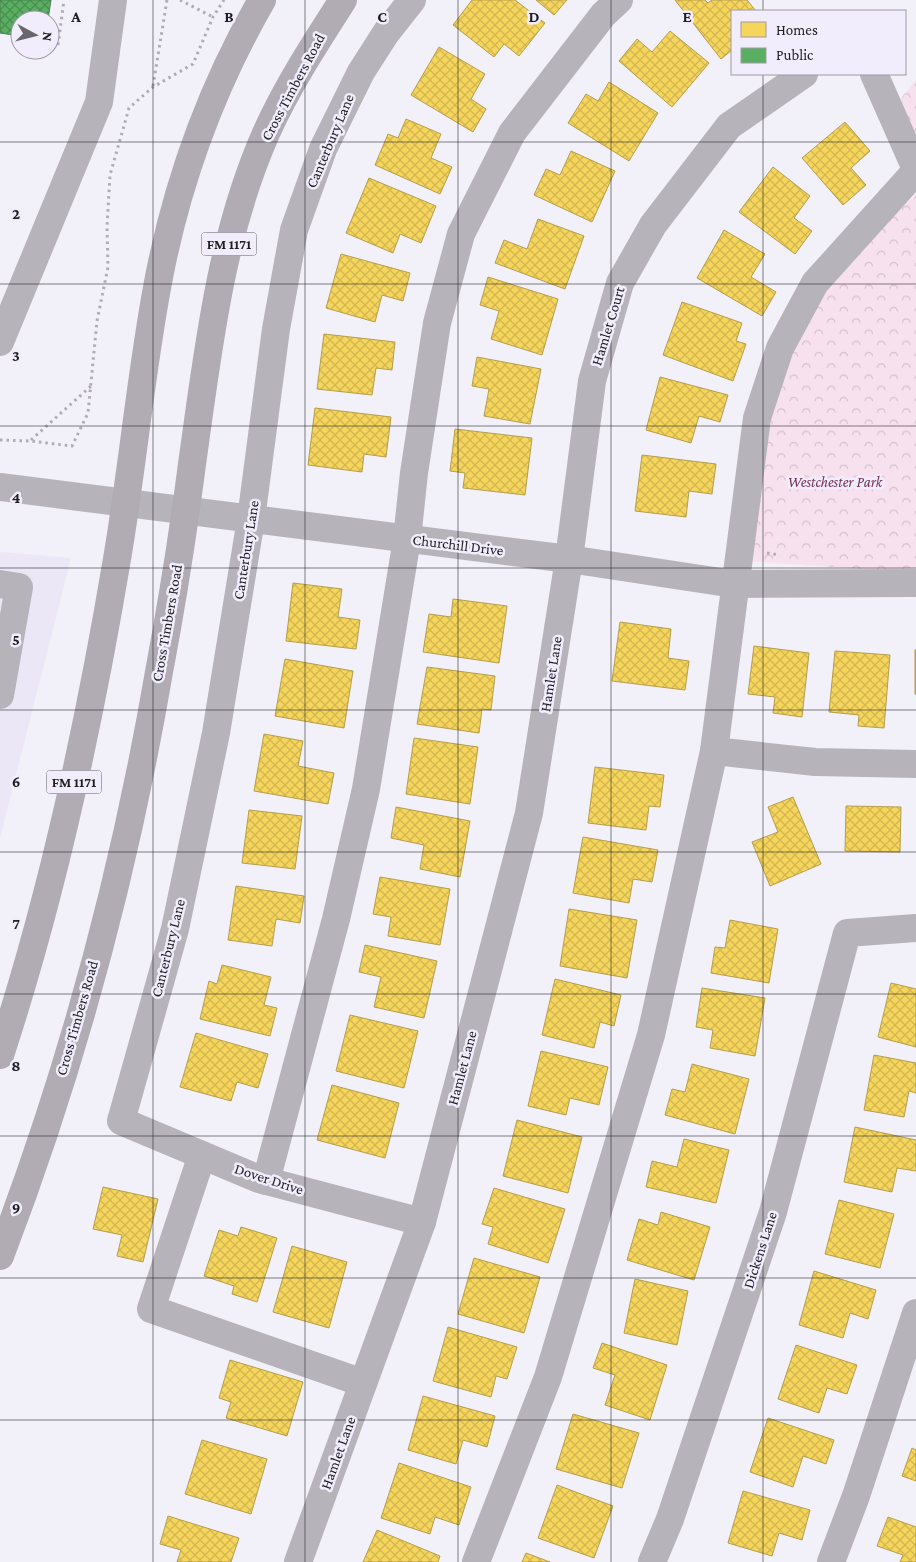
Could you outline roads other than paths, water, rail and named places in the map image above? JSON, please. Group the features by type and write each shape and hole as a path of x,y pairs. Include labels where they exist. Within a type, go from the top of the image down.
{"main road":[{"name":"FM 1171","path":"0,1055 7,1011 24,982 79,759 96,679 159,277 174,214 214,95 262,0"},
{"name":"Cross Timbers Road","path":"0,1256 50,1110 81,1010 109,906 159,675 221,276 241,201 267,131 309,52 343,0"}],"street":[{"path":"0,342 99,102 114,0"},
{"name":"Canterbury Lane","path":"121,1121 177,920 216,733 251,520 276,329 294,230 323,149 361,72 386,33 412,0"},
{"path":"266,1181 336,919 366,789 407,539 414,473 437,323 461,234 512,133 603,15 619,0"},
{"name":"Hamlet Court","path":"569,559 592,381 620,283 653,225 729,126 803,75"},
{"path":"476,1562 548,1377 651,1036 714,751 756,418 780,348 815,283 916,170 874,75"},
{"name":"Churchill Drive","path":"0,486 251,520 569,559 734,584 916,583"},
{"name":"Hamlet Lane","path":"298,1562 422,1222 529,813 569,559"},
{"path":"0,584 19,586 0,692"},
{"path":"714,751 815,762 916,764"},
{"name":"Dickens Lane","path":"652,1562 670,1519 773,1212 847,933 916,928"},
{"name":"Dover Drive","path":"121,1121 266,1181 422,1222"},
{"path":"202,1155 151,1309 363,1383"},
{"path":"831,1562 856,1496 916,1312"}],"park label":[{"name":"Westchester Park","path":"835,482"}]}
